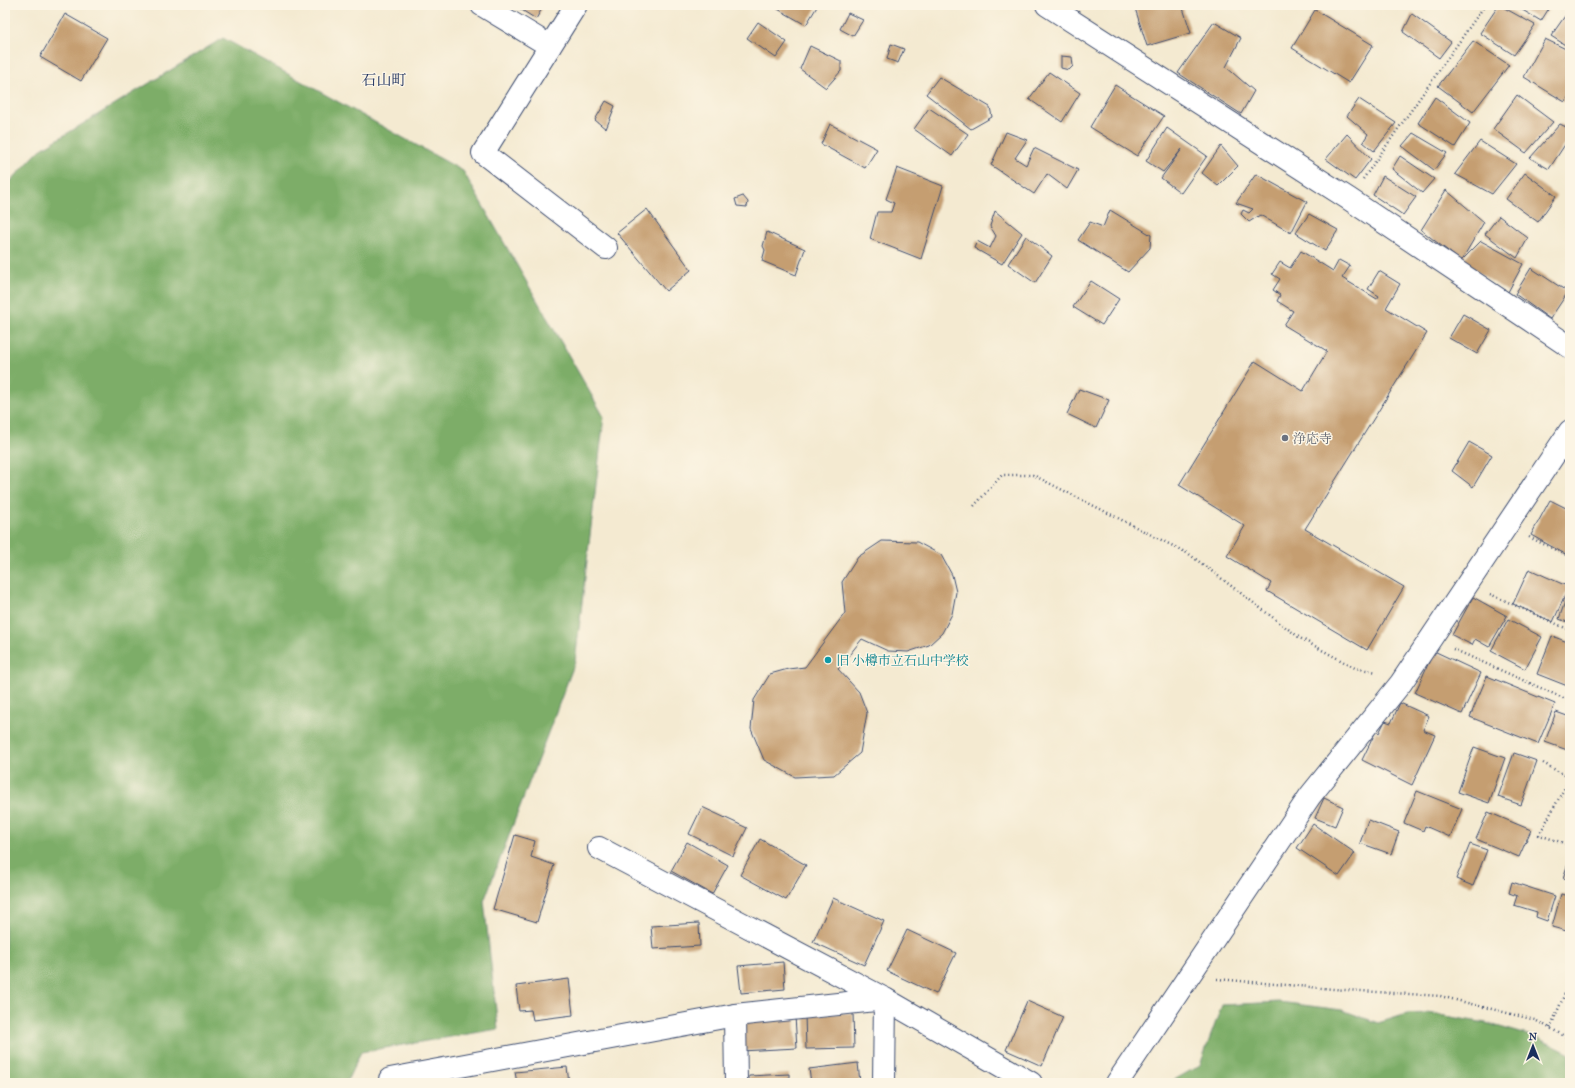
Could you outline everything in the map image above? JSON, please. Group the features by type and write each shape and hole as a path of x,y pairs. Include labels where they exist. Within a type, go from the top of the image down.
{"street":[{"path":"482,5 550,46"},
{"path":"576,5 483,153 606,248"},
{"path":"1047,5 1349,199 1570,346"},
{"path":"1117,1083 1310,796 1401,683 1570,431"},
{"path":"599,848 885,999 1031,1083"},
{"path":"390,1083 390,1079 735,1015 885,999"},
{"path":"884,1083 885,999"},
{"path":"735,1015 736,1083"}],"path":[{"path":"1349,199 1485,5"},
{"path":"974,506 1002,475 1033,475 1189,554 1300,638 1355,668 1373,670 1401,683"},
{"path":"1507,527 1570,557"},
{"path":"1468,584 1570,630"},
{"path":"1431,640 1570,701"},
{"path":"1543,763 1570,778 1538,835 1570,845"},
{"path":"1188,976 1345,990 1440,996 1535,1020 1570,1038"},
{"path":"1550,1028 1570,982"}],"green space":[{"path":"223,38 463,171 604,417 575,662 484,901 498,1029 361,1052 346,1083 5,1083 5,187 40,150"},
{"path":"1279,1002 1342,1010 1378,1023 1407,1014 1427,1013 1486,1023 1538,1038 1570,1054 1570,1083 1169,1083 1200,1065 1222,1005"}],"building":[{"path":"514,5 544,5 536,19"},
{"path":"778,5 818,5 806,25 776,8"},
{"path":"1134,5 1182,5 1191,33 1147,46"},
{"path":"1499,5 1535,25 1514,55 1480,33"},
{"path":"1514,5 1551,5 1541,21"},
{"path":"1315,10 1373,45 1349,83 1292,48"},
{"path":"848,13 863,20 853,36 840,29"},
{"path":"65,14 107,38 81,81 40,57"},
{"path":"1412,14 1451,42 1439,58 1403,32"},
{"path":"1565,16 1570,19 1570,48 1551,36"},
{"path":"758,22 787,42 776,58 747,38"},
{"path":"1214,22 1241,38 1226,67 1254,91 1241,114 1178,73"},
{"path":"1545,39 1570,51 1570,94 1565,102 1524,77"},
{"path":"1473,41 1509,65 1473,112 1438,86"},
{"path":"891,44 904,49 898,63 887,59"},
{"path":"810,46 841,61 841,71 826,88 800,69"},
{"path":"1061,56 1072,57 1073,66 1069,70 1061,68"},
{"path":"1049,72 1080,93 1062,122 1029,99"},
{"path":"939,77 990,107 992,117 971,129 926,94"},
{"path":"1115,85 1164,116 1137,156 1090,127"},
{"path":"1517,95 1553,122 1526,153 1493,129"},
{"path":"1435,97 1470,123 1455,147 1418,123"},
{"path":"1359,99 1396,123 1374,151 1363,142 1368,134 1347,116"},
{"path":"606,101 615,106 606,129 595,120"},
{"path":"929,108 968,134 952,156 914,129"},
{"path":"830,124 877,149 865,168 821,144"},
{"path":"1560,124 1570,129 1570,137 1549,169 1530,158"},
{"path":"1167,128 1207,156 1181,193 1161,178 1182,149 1163,172 1146,161"},
{"path":"1006,132 1027,140 1015,158 1026,165 1034,148 1078,170 1067,189 1047,174 1034,194 991,165"},
{"path":"1413,133 1447,153 1434,170 1402,146"},
{"path":"1347,134 1371,159 1355,180 1326,159"},
{"path":"1480,141 1516,164 1492,194 1455,174"},
{"path":"1221,146 1238,166 1218,186 1202,173"},
{"path":"1400,156 1434,179 1422,193 1392,169"},
{"path":"897,168 943,186 921,259 870,239 877,212 891,212 894,203 886,199"},
{"path":"1525,173 1556,196 1538,222 1506,199"},
{"path":"1256,174 1307,202 1291,233 1260,215 1249,222 1241,214 1243,210 1249,213 1253,209 1236,203"},
{"path":"1383,176 1416,197 1403,215 1373,195"},
{"path":"1446,190 1484,222 1461,261 1421,230"},
{"path":"743,196 748,202 747,207 737,206 735,199"},
{"path":"647,209 691,270 666,291 617,233"},
{"path":"1110,210 1151,235 1150,248 1128,272 1078,240 1090,222 1103,227"},
{"path":"995,211 1022,233 1002,264 974,248 977,241 990,248 996,236 990,226"},
{"path":"1309,214 1338,230 1325,251 1296,233"},
{"path":"1499,216 1528,238 1517,258 1485,234"},
{"path":"767,232 805,249 796,275 762,261 765,250 763,246"},
{"path":"1026,236 1052,256 1035,283 1008,264"},
{"path":"1481,241 1523,264 1508,292 1461,261"},
{"name":"浄応寺","path":"1301,251 1333,271 1339,260 1350,266 1342,278 1377,299 1379,296 1368,289 1379,271 1400,284 1386,308 1427,333 1305,529 1404,587 1367,650 1267,591 1271,583 1227,556 1245,526 1179,485 1255,361 1303,391 1327,351 1284,325 1293,311 1277,301 1280,295 1273,290 1280,279 1272,274 1280,262 1290,268"},
{"path":"1531,268 1568,292 1550,319 1515,294"},
{"path":"1091,281 1119,299 1102,325 1073,307"},
{"path":"1463,314 1491,330 1477,354 1449,338"},
{"path":"1079,389 1109,400 1096,428 1067,414"},
{"path":"1469,442 1492,455 1473,487 1452,471"},
{"path":"1550,500 1570,510 1570,545 1565,554 1531,535"},
{"name":"旧 小樽市立石山中学校","path":"882,541 917,542 941,555 952,575 956,592 952,614 942,633 929,645 908,652 888,651 862,639 838,669 859,692 867,713 860,753 834,775 795,777 764,760 751,729 754,700 770,674 788,669 805,667 845,613 842,582 858,557"},
{"path":"1529,569 1569,587 1553,622 1513,604"},
{"path":"1568,593 1570,593 1570,623 1559,619"},
{"path":"1473,597 1507,616 1489,647 1475,639 1472,645 1452,635"},
{"path":"1508,619 1542,637 1525,669 1491,651"},
{"path":"1552,636 1570,643 1570,687 1537,674"},
{"path":"1434,651 1481,673 1462,714 1415,693"},
{"path":"1487,676 1555,704 1538,744 1470,717"},
{"path":"1400,703 1429,716 1423,730 1435,735 1412,785 1362,760 1376,731 1379,733 1385,721 1391,723"},
{"path":"1556,712 1570,717 1570,751 1545,742"},
{"path":"1474,747 1505,758 1489,803 1458,792"},
{"path":"1514,753 1537,761 1521,805 1498,797"},
{"path":"1417,791 1462,809 1450,837 1425,826 1423,831 1404,823"},
{"path":"1324,798 1343,807 1335,826 1315,818"},
{"path":"702,807 747,828 733,856 689,834"},
{"path":"1488,812 1531,830 1519,857 1476,839"},
{"path":"1368,820 1399,832 1391,854 1360,843"},
{"path":"1313,824 1355,853 1339,876 1297,848"},
{"path":"515,835 535,841 531,857 554,865 537,922 493,909"},
{"path":"760,839 806,865 786,900 740,875"},
{"path":"687,842 728,865 712,894 671,871"},
{"path":"1470,844 1487,850 1473,886 1456,879"},
{"path":"1570,858 1570,880 1563,878"},
{"path":"1512,882 1555,896 1547,921 1536,917 1537,912 1514,905 1517,896 1509,893"},
{"path":"1561,894 1570,896 1570,932 1552,927"},
{"path":"833,898 884,921 864,965 813,942"},
{"path":"699,923 700,946 653,949 651,926"},
{"path":"907,930 956,953 936,994 887,971"},
{"path":"783,962 785,989 741,993 738,966"},
{"path":"569,979 573,1015 533,1020 531,1010 519,1011 516,986"},
{"path":"1027,1001 1063,1017 1042,1066 1006,1050"},
{"path":"853,1013 854,1048 806,1049 805,1014"},
{"path":"795,1016 797,1048 741,1051 739,1019"},
{"path":"858,1063 860,1083 811,1083 809,1069"},
{"path":"567,1067 569,1083 517,1083 515,1072"},
{"path":"789,1074 789,1083 749,1083 749,1076"}],"place":[{"name":"浄応寺","path":"1285,438"},
{"name":"旧 小樽市立石山中学校","path":"828,660"}],"district":[{"name":"石山町","path":"384,80"}]}
